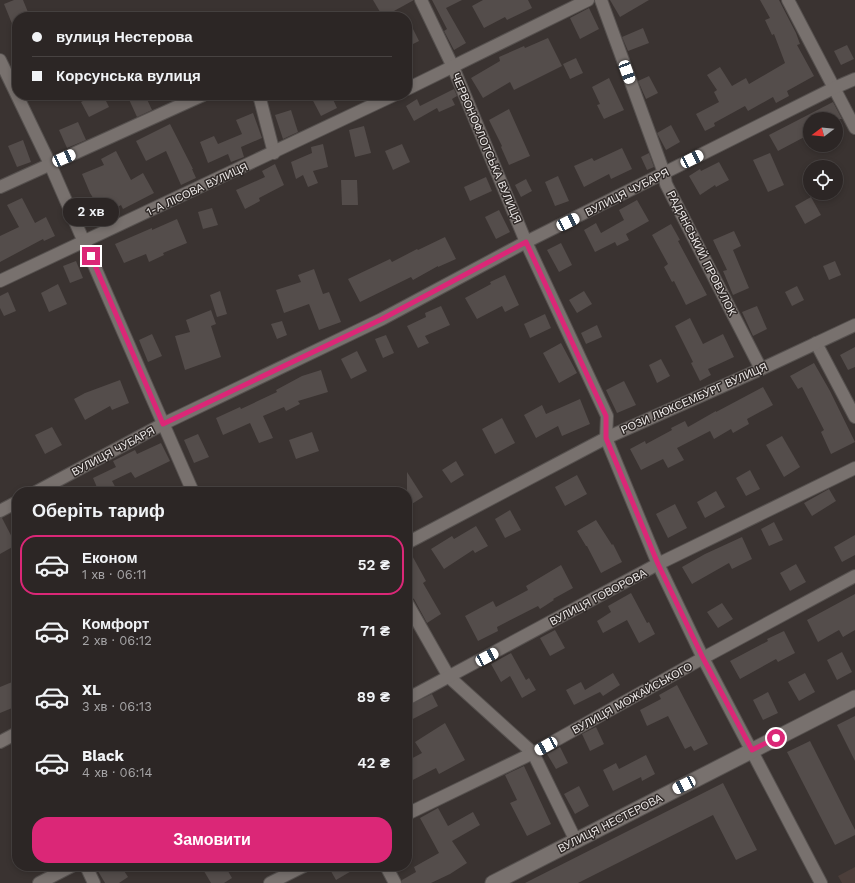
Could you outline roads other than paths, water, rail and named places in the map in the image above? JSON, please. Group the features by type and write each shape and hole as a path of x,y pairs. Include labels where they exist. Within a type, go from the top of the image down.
{"street":[{"name":"ЧЕРВОНОФЛОТСЬКА ВУЛИЦЯ","path":"421,0 453,67 526,242 606,416 606,438 658,564 703,658 821,883"},
{"path":"412,87 588,0"},
{"name":"РАДЯНСЬКИЙ ПРОВУЛОК","path":"601,0 664,173 666,184 761,369"},
{"path":"788,0 855,128"},
{"path":"0,60 12,85"},
{"name":"ВУЛИЦЯ ЧУБАРЯ","path":"45,487 163,424 382,319 526,242 834,88 855,79"},
{"path":"19,100 85,242 191,487"},
{"path":"0,187 192,100"},
{"path":"260,100 274,153"},
{"name":"1-А ЛІСОВА ВУЛИЦЯ","path":"0,281 384,100"},
{"name":"РОЗИ ЛЮКСЕМБУРГ ВУЛИЦЯ","path":"412,540 606,438 761,369 855,325"},
{"path":"816,343 855,418"},
{"name":"ВУЛИЦЯ ГОВОРОВА","path":"412,696 658,564 855,468"},
{"path":"0,512 12,505"},
{"name":"ВУЛИЦЯ МОЖАЙСЬКОГО","path":"412,812 533,753 703,658 855,576"},
{"path":"412,612 449,677 533,753 576,841"},
{"name":"ВУЛИЦЯ НЕСТЕРОВА","path":"493,883 855,698"},
{"path":"0,742 12,736"},
{"path":"39,883 62,871"},
{"path":"88,871 94,883"},
{"path":"270,883 294,871"},
{"path":"389,871 395,883"}]}
